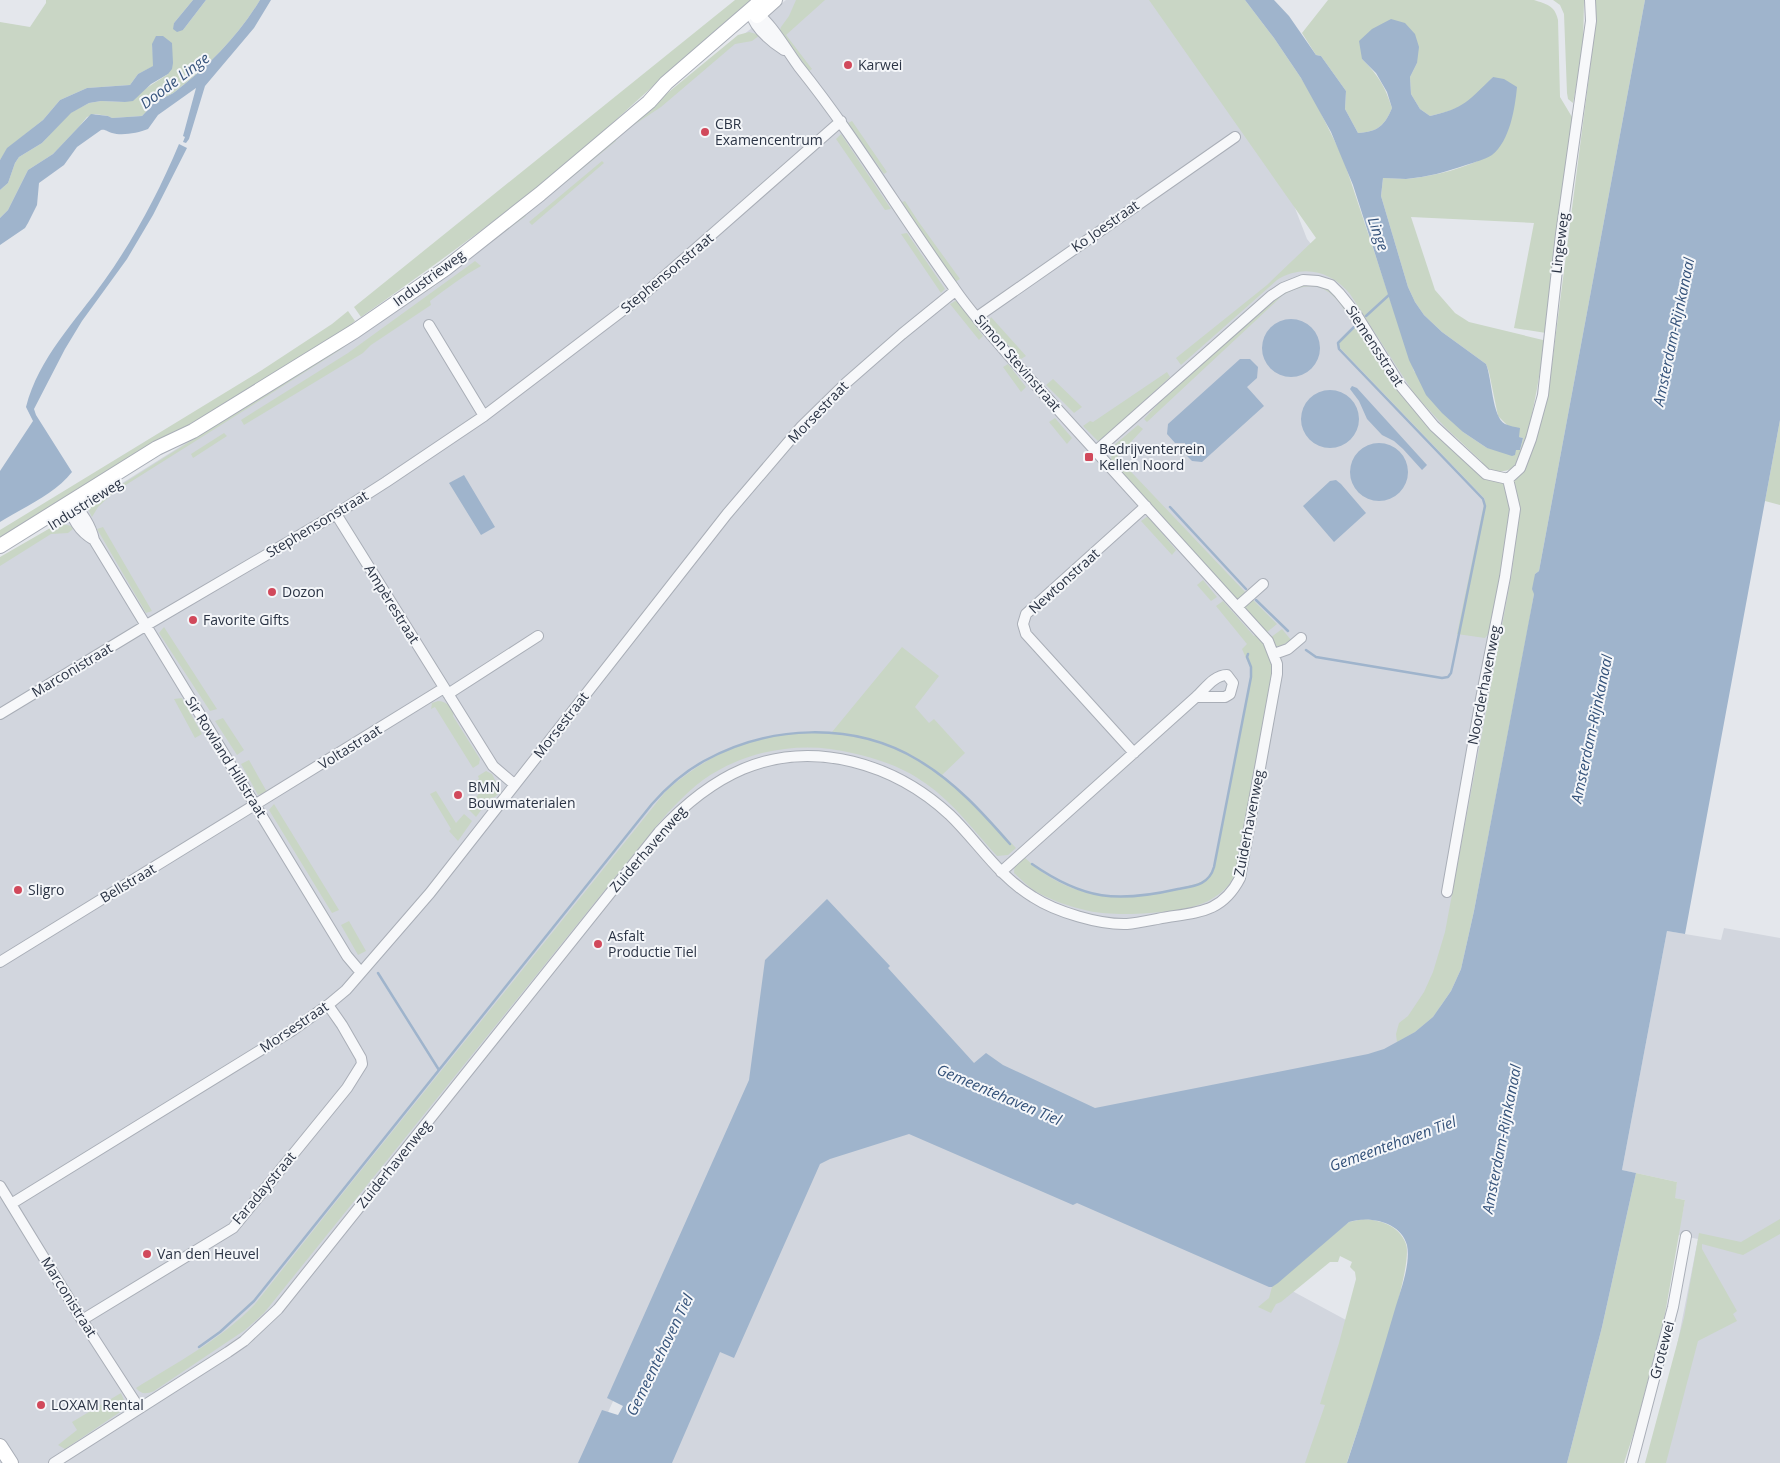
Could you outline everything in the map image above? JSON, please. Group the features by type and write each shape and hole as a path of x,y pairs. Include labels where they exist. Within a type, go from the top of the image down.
{"main road":[{"name":"Industrieweg","path":"0,546 73,508 161,457 193,432 355,331 445,269 540,194 649,102 666,83 756,11 775,0"},
{"name":"Industrieweg","path":"0,556 73,508"},
{"path":"0,1446 11,1463"}],"street":[{"name":"Lingeweg","path":"1508,479 1520,468 1542,395 1561,234 1591,21 1590,0"},
{"name":"Simon Stevinstraat","path":"756,11 775,44 787,52 841,121 955,291 1012,359 1268,641 1274,654"},
{"name":"Stephensonstraat","path":"145,626 336,514 484,416 644,295 841,121"},
{"name":"Ko Joestraat","path":"976,317 1235,137"},
{"name":"Siemensstraat","path":"1096,452 1272,296 1283,288 1303,280 1318,281 1331,285 1356,314 1400,385 1434,426 1486,474 1508,479"},
{"name":"Morsestraat","path":"11,1204 290,1032 346,990 430,894 514,784 727,514 802,426 846,382 955,291"},
{"path":"429,325 484,416"},
{"name":"Noorderhavenweg","path":"1447,892 1481,698 1505,577 1515,509 1508,479"},
{"name":"Newtonstraat","path":"1134,753 1026,634 1023,624 1026,614 1146,506"},
{"name":"Sir Rowland Hillstraat","path":"73,508 85,535 94,540 347,956 358,969 362,970"},
{"name":"Ampèrestraat","path":"336,514 493,766 514,784"},
{"path":"1237,607 1263,584"},
{"name":"Marconistraat","path":"0,714 145,626"},
{"path":"447,691 538,636"},
{"path":"1274,654 1288,648 1300,638"},
{"name":"Zuiderhavenweg","path":"54,1463 236,1347 260,1328 278,1310 659,832 680,809 718,782 744,769 800,756 836,758 866,764 897,777 927,796 950,815 1001,872 1033,898 1073,915 1093,920 1127,924 1193,913 1223,902 1234,890 1240,878 1277,674 1274,654"},
{"name":"Voltastraat","path":"256,805 447,691"},
{"path":"1001,872 1196,697"},
{"name":"Bellstraat","path":"0,962 256,805"},
{"name":"Faradaystraat","path":"82,1320 232,1228 347,1088 362,1064 361,1058 328,1005"},
{"name":"Marconistraat","path":"0,1186 82,1320 139,1408"},
{"name":"Grotewei","path":"1632,1463 1673,1307 1686,1236"}],"shaded area":[{"path":"786,0 1153,0 1281,172 1307,239 1397,351 1485,481 1536,507 1432,1047 1101,1115 757,1084 585,1463 0,1463 0,560 435,286"},
{"path":"1724,928 1780,938 1780,1463 1654,1463 1698,1239 1678,1235 1685,1200 1674,1198 1677,1182 1622,1170 1667,931 1721,940"},
{"path":"911,1129 1268,1278 1370,1333 1318,1463 666,1463 713,1342 818,1158"}],"green space":[{"path":"46,0 193,0 174,23 183,30 206,0 260,0 233,38 212,60 173,93 155,102 142,116 112,118 95,114 87,117 53,154 28,170 8,210 0,218 0,190 8,183 19,157 42,143 70,113 89,103 101,101 125,102 168,74 152,44 154,66 138,74 130,85 87,88 60,100 43,120 8,148 0,160 0,22 30,27 46,3"},
{"path":"735,0 755,0 528,195 361,317 354,307"},
{"path":"796,0 825,0 786,35 812,69 809,71 780,30"},
{"path":"1149,0 1245,0 1274,38 1312,95 1343,158 1414,371 1463,432 1487,448 1520,450 1523,438 1519,437 1498,416 1486,364 1442,332 1424,315 1415,302 1408,287 1381,196 1383,178 1406,179 1428,176 1461,167 1492,154 1493,77 1469,101 1453,110 1430,116 1420,109 1411,94 1410,77 1417,63 1362,59 1380,81 1387,93 1392,108 1387,119 1376,129 1358,133 1345,109 1346,91 1321,56 1316,55 1302,33 1328,0 1534,0 1549,6 1555,11 1558,20 1560,97 1572,117 1572,124 1546,333 1514,328 1534,223 1411,217 1435,290 1455,313 1469,322 1543,340 1539,377 1526,442 1521,458 1513,468 1501,471 1488,471 1481,461 1415,395 1350,294 1334,280 1316,272 1297,272 1277,280 1181,365 1176,358 1267,285 1316,238"},
{"path":"1553,0 1584,0 1583,49 1573,103 1568,99 1567,93 1564,14 1560,5"},
{"path":"1595,0 1645,0 1539,571 1535,574 1529,622 1474,911 1461,969 1451,991 1433,1017 1415,1032 1397,1042 1396,1034 1399,1023 1408,1016 1424,992 1433,972 1445,932 1512,572 1520,506 1513,489 1513,483 1530,456 1544,408 1552,364 1591,61 1595,25"},
{"path":"749,32 760,35 752,41 735,44 661,107 614,138 616,141 532,210 529,207 738,35"},
{"path":"852,121 887,172 884,174 848,123"},
{"path":"841,134 891,209 885,210 836,139"},
{"path":"602,161 604,163 532,225 529,222"},
{"path":"905,201 960,279 955,282 908,212 902,202"},
{"path":"523,212 526,216 430,289 376,322 340,350 113,493 98,507 92,517 89,511 97,499 200,435"},
{"path":"907,233 945,289 941,293 901,234"},
{"path":"475,261 481,266 430,301 431,305 371,345 363,353 244,425 241,420 348,353"},
{"path":"1315,282 1334,292 1345,302 1356,321 1354,325 1340,304 1326,290 1307,286 1296,289 1283,295 1147,422 1144,419 1160,402 1280,293 1296,285"},
{"path":"957,300 983,336 979,340 950,304"},
{"path":"348,311 355,321 348,327 0,541 0,530 262,370 332,324"},
{"path":"991,317 1026,356 1021,359 988,323"},
{"path":"1357,326 1389,377 1413,409 1506,486 1511,509 1510,521 1489,633 1485,638 1457,634 1485,499 1337,345"},
{"path":"1008,364 1026,387 1021,392 1003,367"},
{"path":"1167,372 1170,377 1106,436 1098,441 1083,426 1090,421 1093,422"},
{"path":"1053,379 1082,407 1074,413 1046,385"},
{"path":"1055,418 1072,438 1067,444 1049,422"},
{"path":"1780,420 1780,505 1765,501"},
{"path":"1138,425 1143,429 1117,457 1246,593 1237,600 1111,460 1112,447"},
{"path":"224,433 227,436 193,458 191,454"},
{"path":"1148,516 1176,550 1172,555 1141,521"},
{"path":"59,523 71,526 73,529 68,533 51,534 0,566 0,557"},
{"path":"103,527 152,611 146,613 97,529"},
{"path":"1203,580 1217,597 1211,601 1197,585"},
{"path":"1252,599 1277,624 1266,633 1244,608"},
{"path":"1223,601 1254,636 1260,631 1273,667 1236,872 1232,881 1210,900 1199,905 1168,911 1133,914 1089,911 1061,903 1035,891 1014,873 1015,861 1022,855 1039,870 1058,881 1076,889 1096,894 1137,896 1158,893 1201,882 1210,874 1218,851 1250,678 1250,667 1242,649 1247,644 1216,606"},
{"path":"164,627 217,709 210,711 159,633"},
{"path":"1282,629 1291,640 1279,647 1273,644 1270,638"},
{"path":"902,647 939,676 915,707 929,723 934,719 965,753 942,775 968,798 1016,848 1008,855 997,856 945,799 917,777 899,768 862,755 833,749 794,748 774,750 737,761 719,770 689,792 656,827 264,1313 245,1330 154,1391 144,1393 136,1388 183,1360 213,1339 242,1317 255,1304 666,791 703,763 743,744 785,734 832,732"},
{"path":"182,698 202,734 195,738 174,699"},
{"path":"438,701 446,703 454,712 453,716 480,759 479,764 473,768 435,707 431,709 432,703"},
{"path":"223,718 244,750 237,755 215,721"},
{"path":"249,760 267,792 258,795 241,764"},
{"path":"486,771 492,774 499,792 495,797 490,798 476,817 468,809 480,792 474,782 479,779 478,776"},
{"path":"436,791 456,823 464,814 472,821 458,841 449,831 451,829 430,794"},
{"path":"274,804 339,910 332,913 269,810"},
{"path":"349,921 366,951 358,955 341,925"},
{"path":"1636,1173 1677,1182 1675,1198 1685,1200 1665,1314 1636,1426 1624,1463 1567,1463 1602,1327"},
{"path":"1363,1219 1382,1222 1394,1228 1403,1238 1406,1244 1406,1259 1402,1284 1384,1350 1347,1463 1305,1463 1325,1405 1320,1404 1356,1279 1355,1272 1350,1267 1352,1262 1340,1256 1338,1262 1330,1262 1276,1304 1271,1313 1258,1307 1269,1298 1272,1287 1340,1229 1349,1222"},
{"path":"1780,1219 1780,1234 1743,1255 1702,1244 1702,1249 1737,1311 1733,1314 1737,1321 1698,1341 1666,1463 1645,1463 1684,1318 1699,1233 1741,1242"},
{"path":"121,1393 126,1405 123,1410 65,1449 58,1445 77,1430 72,1422"}],"water":[{"path":"193,0 206,0 183,30 177,32 173,29 174,23"},
{"path":"260,0 271,0 254,28 205,86 189,139 186,143 183,142 185,137 183,136 196,88 158,115 148,129 125,134 101,130 77,147 64,165 39,183 37,205 25,228 0,245 0,218 8,210 28,170 53,154 91,114 112,118 142,116 153,103 173,93 212,60 233,38"},
{"name":"Linge","path":"1245,0 1274,0 1289,16 1316,55 1321,56 1346,91 1345,109 1358,133 1376,129 1387,119 1392,108 1387,92 1376,73 1362,59 1359,41 1372,29 1391,19 1405,23 1415,34 1419,47 1417,63 1410,77 1411,94 1420,109 1430,116 1451,110 1465,103 1493,77 1504,79 1517,87 1515,105 1507,133 1498,149 1492,155 1476,162 1429,176 1406,179 1383,178 1381,196 1408,287 1415,302 1424,315 1442,332 1486,364 1497,414 1505,424 1520,428 1519,437 1523,438 1520,450 1516,450 1515,455 1512,456 1487,448 1463,432 1426,395 1409,360 1353,185 1331,132 1301,78"},
{"path":"1645,0 1780,0 1780,420 1685,934 1667,931 1622,1170 1636,1173 1602,1327 1567,1463 1347,1463 1378,1367 1408,1261 1407,1245 1404,1237 1383,1222 1366,1219 1349,1222 1278,1283 1269,1287 1077,1203 1073,1205 909,1134 830,1159 820,1164 734,1358 720,1352 672,1463 578,1463 602,1410 618,1415 623,1406 607,1398 749,1080 765,960 827,899 890,966 888,968 974,1063 986,1053 1003,1065 1095,1108 1368,1054 1384,1049 1415,1032 1433,1017 1451,991 1461,969 1474,911 1534,594 1532,589 1535,574 1539,571"},
{"path":"156,36 163,36 172,43 173,63 172,69 168,74 151,84 133,101 89,103 71,113 42,143 19,157 8,183 0,190 0,160 7,148 43,120 60,100 87,88 130,85 138,74 153,66 152,44"},
{"path":"179,144 187,148 153,215 127,259 82,321 65,349 34,409 72,472 48,494 0,522 0,471 33,421 26,407 40,372 59,341 126,249 163,180"},
{"path":"1291,319 1302,321 1315,332 1320,348 1318,359 1307,372 1291,377 1280,375 1267,364 1262,348 1264,337 1275,324"},
{"path":"1240,359 1250,359 1258,367 1257,378 1247,387 1264,406 1202,462 1192,461 1184,453 1185,443 1175,443 1167,434 1168,424"},
{"path":"1352,386 1357,388 1427,465 1422,470 1403,449 1394,441 1382,435 1367,419 1359,401 1350,389"},
{"path":"1330,390 1341,392 1354,403 1359,419 1357,430 1346,443 1330,448 1319,446 1306,435 1301,419 1303,408 1314,395"},
{"path":"1379,443 1390,445 1403,456 1408,472 1406,483 1395,496 1379,501 1368,499 1355,488 1350,472 1352,461 1363,448"},
{"path":"464,475 495,527 481,535 449,483"},
{"path":"1336,480 1366,513 1334,542 1303,506 1330,481"}],"waterway":[{"path":"1366,316 1389,295"},
{"path":"1306,650 1316,657 1442,678 1448,677 1451,673 1485,506 1483,499 1339,349 1338,343 1354,327"},
{"path":"1170,507 1246,589"},
{"path":"1256,600 1288,631"},
{"path":"1032,864 1068,885 1085,891 1119,897 1137,896 1190,887 1200,884 1209,878 1214,867 1251,677 1248,654"},
{"path":"199,1347 220,1332 254,1301 652,804 676,780 697,765 729,749 756,740 783,735 811,732 839,734 866,739 893,747 918,760 944,778 967,798 1010,844"},
{"path":"378,973 439,1070"}],"place":[{"name":"Karwei","path":"848,65"},
{"name":"CBR Examencentrum","path":"705,132"},
{"name":"Bedrijventerrein Kellen Noord","path":"1089,457"},
{"name":"Dozon","path":"272,592"},
{"name":"Favorite Gifts","path":"193,620"},
{"name":"BMN Bouwmaterialen","path":"458,795"},
{"name":"Sligro","path":"18,890"},
{"name":"Asfalt Productie Tiel","path":"598,944"},
{"name":"Van den Heuvel","path":"147,1254"},
{"name":"LOXAM Rental","path":"41,1405"}],"water label":[{"name":"Doode Linge","path":"175,81"},
{"name":"Amsterdam-Rijnkanaal","path":"1674,332"},
{"name":"Amsterdam-Rijnkanaal","path":"1592,729"},
{"name":"Gemeentehaven Tiel","path":"999,1095"},
{"name":"Amsterdam-Rijnkanaal","path":"1502,1139"},
{"name":"Gemeentehaven Tiel","path":"1393,1144"},
{"name":"Gemeentehaven Tiel","path":"660,1355"}]}
